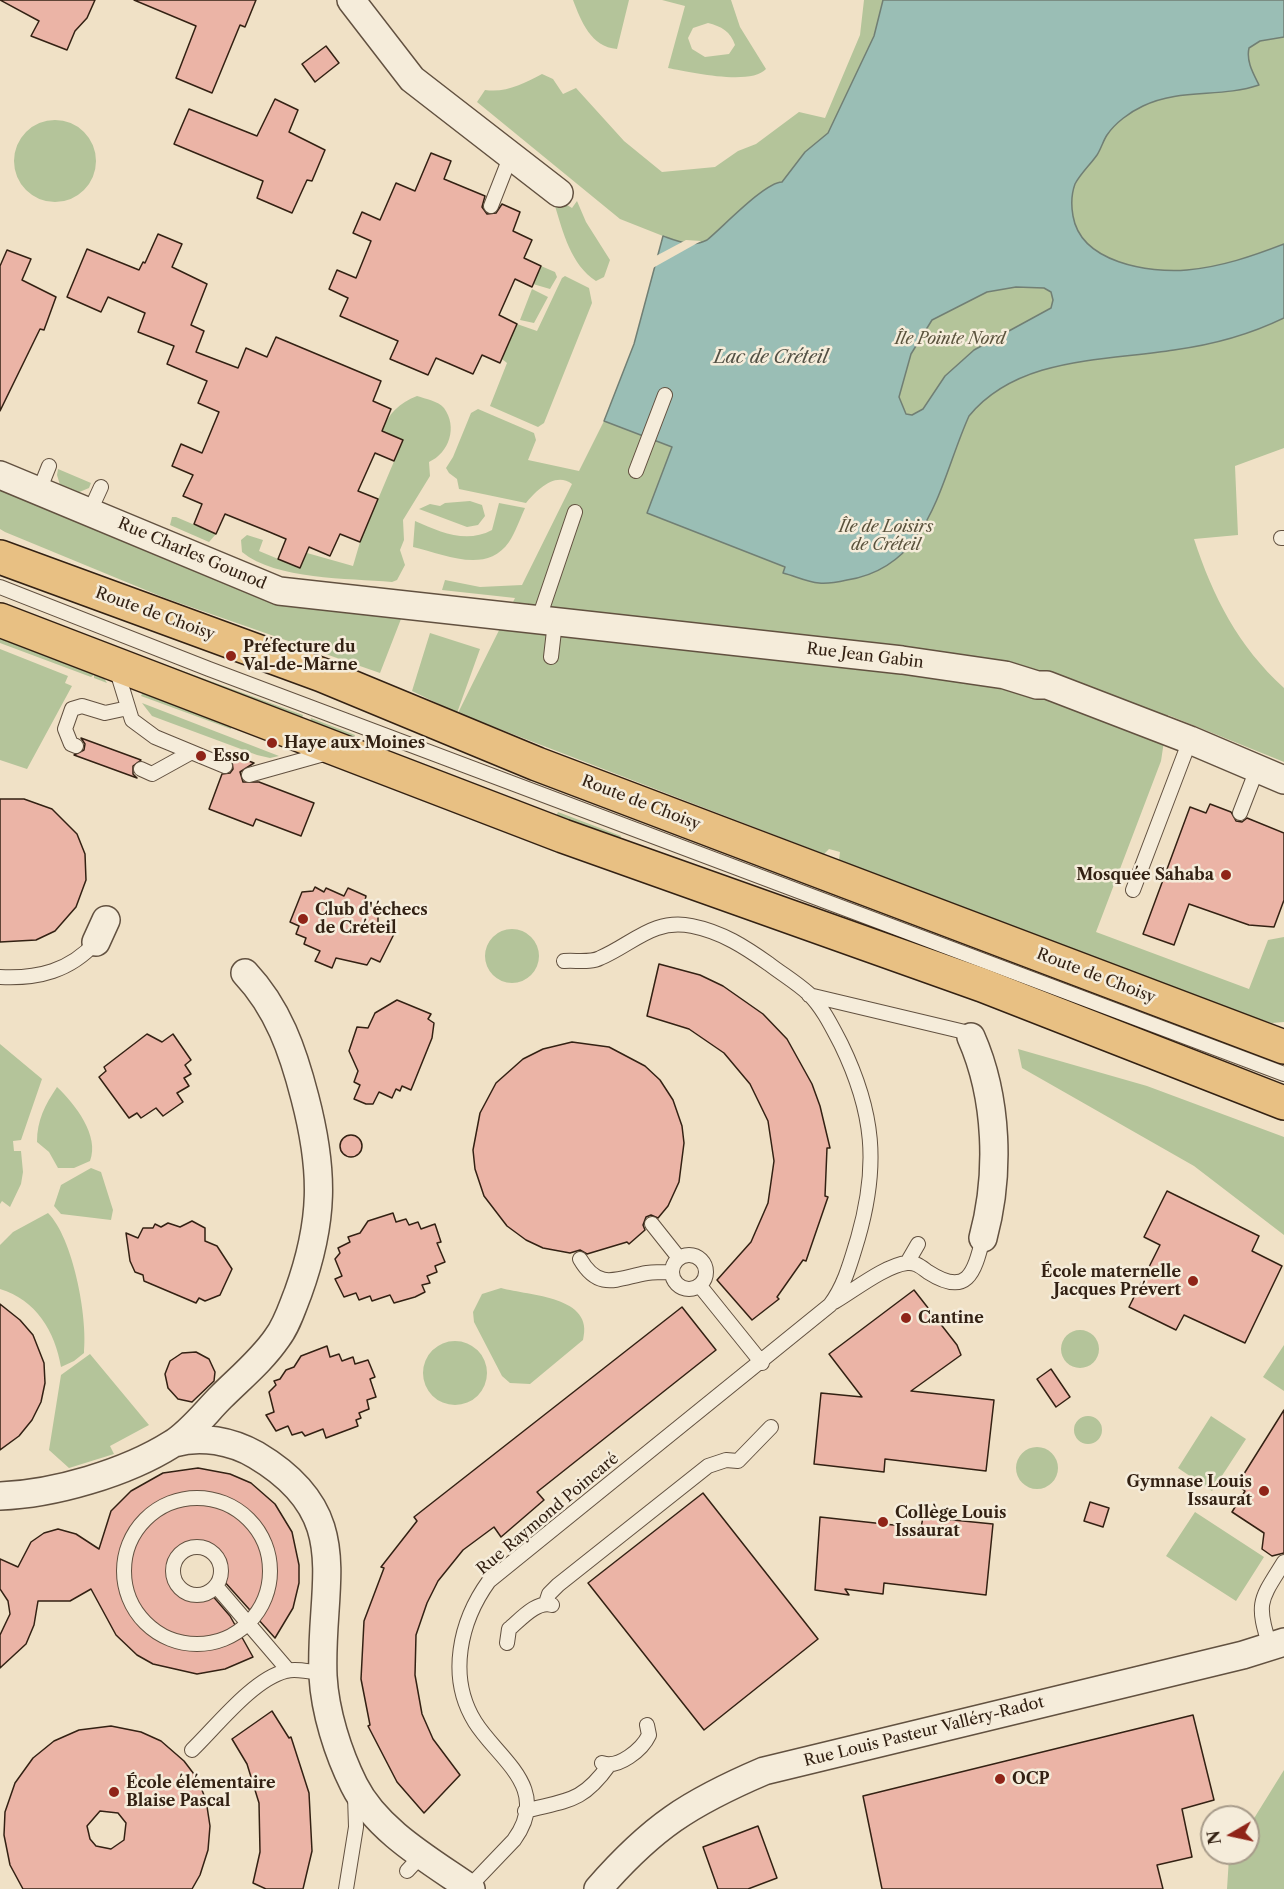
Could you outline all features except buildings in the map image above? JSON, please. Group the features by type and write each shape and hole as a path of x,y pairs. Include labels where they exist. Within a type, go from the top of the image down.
{"main road":[{"name":"Route de Choisy","path":"3,565 322,675 537,764 1282,1052"},
{"path":"0,620 563,836 738,896 982,986 1284,1103"}],"street":[{"path":"351,0 412,79 559,193"},
{"name":"Rue Charles Gounod","path":"0,475 279,591 428,609"},
{"name":"Rue Jean Gabin","path":"428,609 902,660 1005,675 1047,685 1190,740 1284,780"},
{"path":"174,1443 268,1350 279,1336 302,1282 317,1222 320,1178 317,1154 294,1057 284,1029 258,987 245,973"},
{"path":"971,1037 985,1080 994,1155 992,1190 983,1238"},
{"path":"0,1496 102,1476 174,1443 196,1439 234,1444 269,1463 295,1483 311,1504 321,1526 329,1570 323,1674 328,1712 354,1785 414,1863 470,1888"},
{"name":"Rue Louis Pasteur Valléry-Radot","path":"598,1889 629,1854 668,1821 713,1793 764,1771 1243,1655 1277,1644"}],"lane":[{"path":"491,206 511,155"},
{"path":"636,471 665,395"},
{"path":"39,491 49,466"},
{"path":"90,511 101,487"},
{"path":"551,657 546,621 576,512"},
{"path":"114,663 132,720 154,737 225,766"},
{"path":"76,746 71,744 65,729 72,709 82,706 105,713 128,708"},
{"path":"1133,890 1190,740"},
{"path":"249,775 339,750"},
{"path":"141,769 152,774 190,753"},
{"path":"1240,813 1257,769"},
{"path":"564,961 598,960 642,933 675,924 709,931 740,944 809,995 837,1038 859,1084 866,1108 872,1156 867,1203 852,1257 843,1284 830,1305"},
{"path":"0,977 42,976 62,969 80,958 101,931"},
{"path":"809,995 969,1033 971,1037"},
{"path":"652,1224 679,1258"},
{"path":"830,1305 894,1267 908,1263 917,1264 942,1281 960,1282 974,1273 983,1238"},
{"path":"908,1263 918,1244"},
{"path":"689,1255 704,1262 707,1272 700,1286 690,1290 679,1287 672,1272 679,1258 689,1255"},
{"path":"580,1259 591,1273 607,1282 649,1273 672,1272"},
{"path":"700,1286 762,1363"},
{"name":"Rue Raymond Poincaré","path":"525,1811 525,1797 520,1779 474,1721 464,1693 459,1657 464,1627 471,1610 489,1581 762,1363 830,1305"},
{"path":"507,1643 506,1636 509,1629 550,1605 549,1594 558,1585 691,1479 718,1461 738,1461 771,1427"},
{"path":"203,1497 234,1508 247,1518 265,1545 269,1577 259,1608 247,1623 222,1639 190,1643 159,1633 146,1623 128,1596 124,1564 134,1533 144,1520 171,1502 203,1497"},
{"path":"1277,1644 1260,1607 1263,1596 1284,1562"},
{"path":"216,1586 288,1670"},
{"path":"192,1750 262,1684 288,1670 323,1674"},
{"path":"470,1888 520,1831 525,1811 579,1797 595,1785 604,1764 619,1763 644,1744 649,1735 647,1725"},
{"path":"346,1889 356,1827 354,1785"}],"green space":[{"path":"573,0 629,0 617,49 600,43 588,32"},
{"path":"662,0 731,0 740,27 766,69 747,77 734,77 704,75 668,68 685,6","holes":["708,23 725,30 731,36 735,45 729,54 705,57 692,49 688,38 693,28"]},
{"name":"Île de Loisirs de Créteil","path":"864,0 1284,0 1284,448 1235,466 1238,535 1194,539 1219,601 1240,638 1284,688 1284,762 1168,715 1161,761 1096,932 1249,989 1268,940 1284,937 1284,1022 1272,1023 1253,1017 839,860 840,852 829,849 824,854 458,713 515,598 442,590 445,580 480,587 522,585 572,484 566,481 553,481 540,488 526,503 459,489 457,479 446,468 453,457 471,413 478,409 534,433 536,440 528,460 579,471 604,421 634,344 663,236 620,219 477,102 485,90 507,89 542,74 553,79 563,94 576,88 624,141 662,172 715,167 738,151 756,144 799,112 825,118 860,35"},
{"path":"55,120 71,123 84,132 93,145 96,161 93,177 84,190 71,199 55,202 39,199 26,190 17,177 14,161 17,145 26,132 39,123"},
{"path":"559,200 572,208 577,201 586,222 610,260 604,277 596,281 587,274 574,257 555,206"},
{"path":"541,266 555,272 557,277 550,289 533,284"},
{"path":"565,276 589,288 592,303 544,423 538,427 490,406 507,363 502,359 517,324 537,331"},
{"path":"532,289 548,297 534,323 520,320"},
{"path":"417,396 435,402 444,408 451,431 442,452 429,462 430,476 403,520 404,540 400,550 405,565 397,580 392,582 293,573 256,561 242,552 241,540 247,535 263,540 259,551 300,568 307,553 353,566 360,542 403,440 382,431 395,409"},
{"path":"58,469 91,483 89,488 77,493 60,485"},
{"path":"0,490 254,596 288,606 401,619 380,673 165,598 5,532 0,529"},
{"path":"470,501 482,505 485,516 478,525 467,527 419,509 430,504 440,506 445,503"},
{"path":"499,503 525,508 509,542 500,552 489,558 464,559 413,547 415,521 453,535 473,536 492,530"},
{"path":"172,517 216,534 209,542 170,525"},
{"path":"0,631 98,668 107,683 94,678 94,675 91,677 0,643"},
{"path":"430,633 480,649 457,713 412,691"},
{"path":"0,649 68,676 65,683 72,686 27,769 0,760"},
{"path":"131,652 303,715 300,724 129,659"},
{"path":"145,688 233,723 231,729 141,696"},
{"path":"142,703 279,756 270,758 257,755 152,716"},
{"path":"311,718 355,735 352,744 308,728"},
{"path":"558,812 621,836 618,843 554,821"},
{"path":"512,929 522,931 531,937 537,946 539,956 537,966 531,975 522,981 512,983 502,981 493,975 487,966 485,956 487,946 493,937 502,931"},
{"path":"0,1044 42,1079 21,1140 13,1141 14,1151 21,1151 23,1172 21,1184 10,1207 2,1201 0,1204"},
{"path":"1018,1049 1147,1086 1284,1137 1284,1235 1194,1166 1022,1068"},
{"path":"57,1087 78,1111 92,1141 90,1161 74,1168 58,1168 49,1152 37,1142 42,1113"},
{"path":"91,1168 101,1172 113,1210 111,1220 61,1214 54,1206 61,1185"},
{"path":"48,1213 65,1240 77,1279 84,1319 84,1353 61,1367 54,1341 42,1319 24,1301 0,1289 0,1245 13,1232"},
{"path":"501,1288 557,1300 570,1306 579,1314 584,1325 583,1340 530,1384 510,1383 502,1376 474,1322 473,1312 482,1294"},
{"path":"1080,1330 1093,1336 1099,1349 1093,1362 1080,1368 1067,1362 1061,1349 1067,1336"},
{"path":"449,1341 461,1341 478,1350 485,1361 487,1373 485,1385 478,1396 461,1405 449,1405 437,1400 428,1391 423,1379 423,1367 428,1355 437,1346"},
{"path":"1284,1345 1284,1391 1263,1377"},
{"path":"90,1354 149,1425 110,1446 114,1454 69,1468 49,1450 61,1375"},
{"path":"1088,1416 1098,1420 1102,1430 1098,1440 1088,1444 1078,1440 1074,1430 1078,1420"},
{"path":"1211,1416 1246,1439 1212,1491 1178,1468"},
{"path":"1037,1447 1045,1448 1052,1453 1057,1460 1057,1476 1052,1483 1045,1488 1037,1489 1029,1488 1022,1483 1017,1476 1016,1468 1017,1460 1022,1453 1029,1448"},
{"path":"1195,1512 1264,1557 1236,1601 1166,1556"},
{"path":"1284,1770 1284,1889 1227,1889 1229,1865 1260,1865 1260,1809"}],"water":[{"name":"Lac de Créteil","path":"883,0 1284,0 1284,37 1260,41 1249,48 1249,62 1259,85 1245,89 1171,97 1157,100 1133,111 1110,131 1097,155 1080,176 1075,184 1072,204 1073,216 1079,232 1089,245 1103,255 1136,267 1172,270 1200,269 1261,253 1284,244 1284,318 1216,342 1064,365 1012,382 989,396 969,416 929,517 915,539 897,558 875,572 840,581 819,583 783,573 785,567 647,513 672,447 604,421 634,344 663,236 690,244 707,240 765,189 782,182 805,152 828,133 874,36","holes":["1016,287 1044,288 1051,292 1053,300 1051,308 974,350 945,376 923,409 912,415 906,414 899,397 911,354 932,320 987,292"]}],"pier":[{"path":"686,240 701,241 651,269 654,257"}],"place":[{"name":"Préfecture du Val-de-Marne","path":"231,656"},
{"name":"Haye aux Moines","path":"272,743"},
{"name":"Esso","path":"201,756"},
{"name":"Mosquée Sahaba","path":"1226,875"},
{"name":"Club d'échecs de Créteil","path":"303,919"},
{"name":"École maternelle Jacques Prévert","path":"1193,1281"},
{"name":"Cantine","path":"906,1318"},
{"name":"Gymnase Louis Issaurat","path":"1264,1491"},
{"name":"Collège Louis Issaurat","path":"883,1522"},
{"name":"OCP","path":"1000,1779"},
{"name":"École élémentaire Blaise Pascal","path":"114,1792"}],"park label":[{"name":"Île Pointe Nord","path":"950,339"}]}
